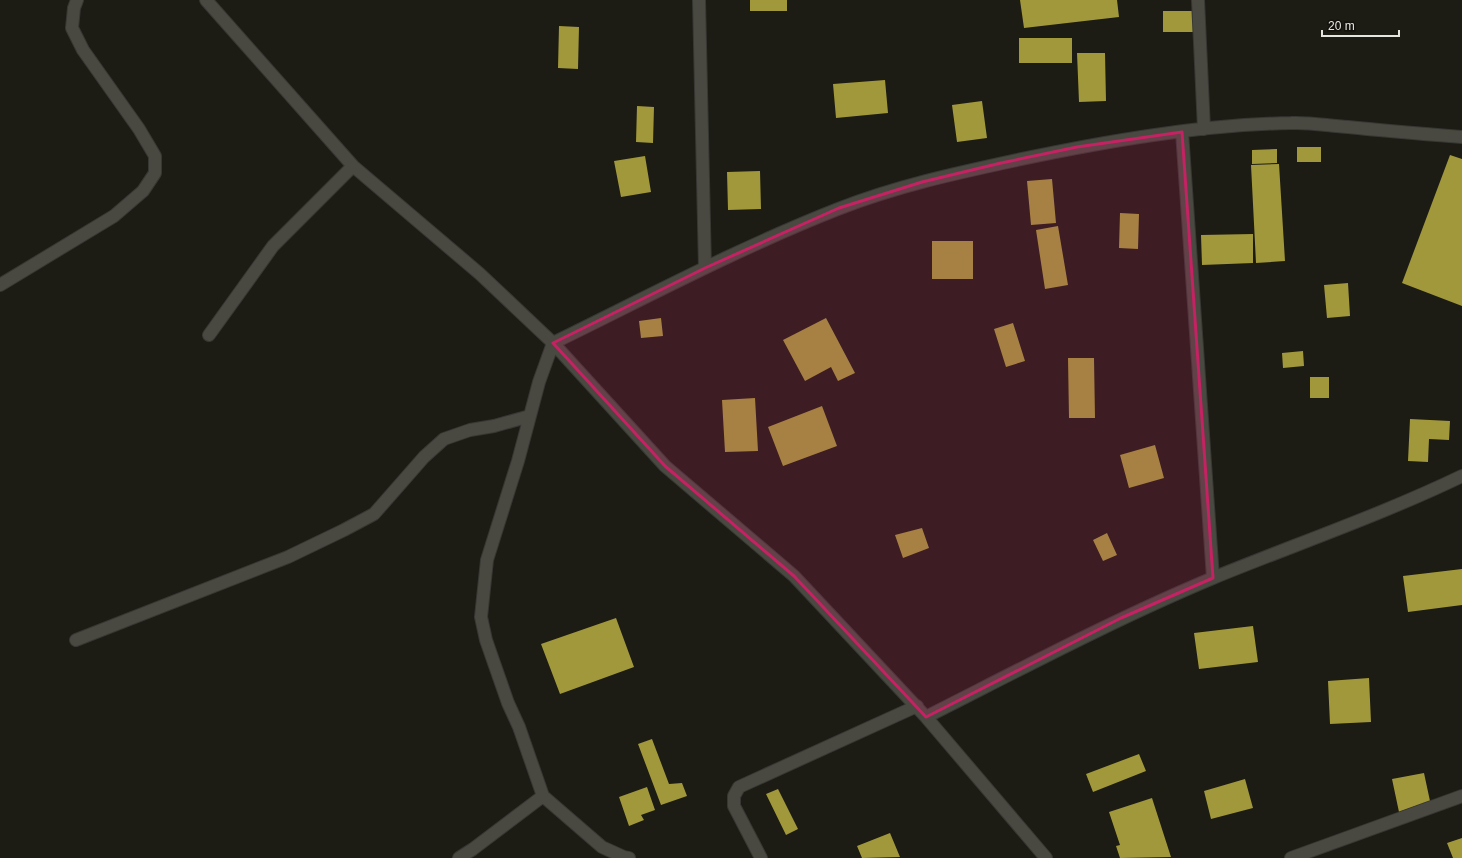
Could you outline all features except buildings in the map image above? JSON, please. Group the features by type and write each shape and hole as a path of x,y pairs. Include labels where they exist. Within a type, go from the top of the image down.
{"street":[{"path":"0,285 114,216 143,191 155,173 155,156 139,129 83,50 72,28 74,8 77,0"},
{"path":"206,0 353,166 480,274 553,343 665,466 794,576 917,706 1046,858"},
{"path":"699,0 705,268"},
{"path":"1198,0 1204,129"},
{"path":"629,858 602,847 543,796 519,726 508,703 486,640 481,617 487,560 518,461 539,382 553,343 769,238 840,208 922,182 1078,147 1204,129 1293,123 1462,137"},
{"path":"1182,132 1213,578"},
{"path":"209,335 273,246 353,166"},
{"path":"76,640 288,557 344,530 374,514 424,457 444,439 470,430 494,426 530,416"},
{"path":"926,717 1121,618 1213,578 1438,488 1462,476"},
{"path":"761,858 734,806 734,796 739,787 917,706"},
{"path":"459,858 543,796"},
{"path":"1291,858 1462,796"}],"highlighted area":[{"path":"1182,132 1213,578 1121,618 926,717 794,576 665,466 553,343 705,268 839,208 922,182 1001,163 1077,147"}]}
